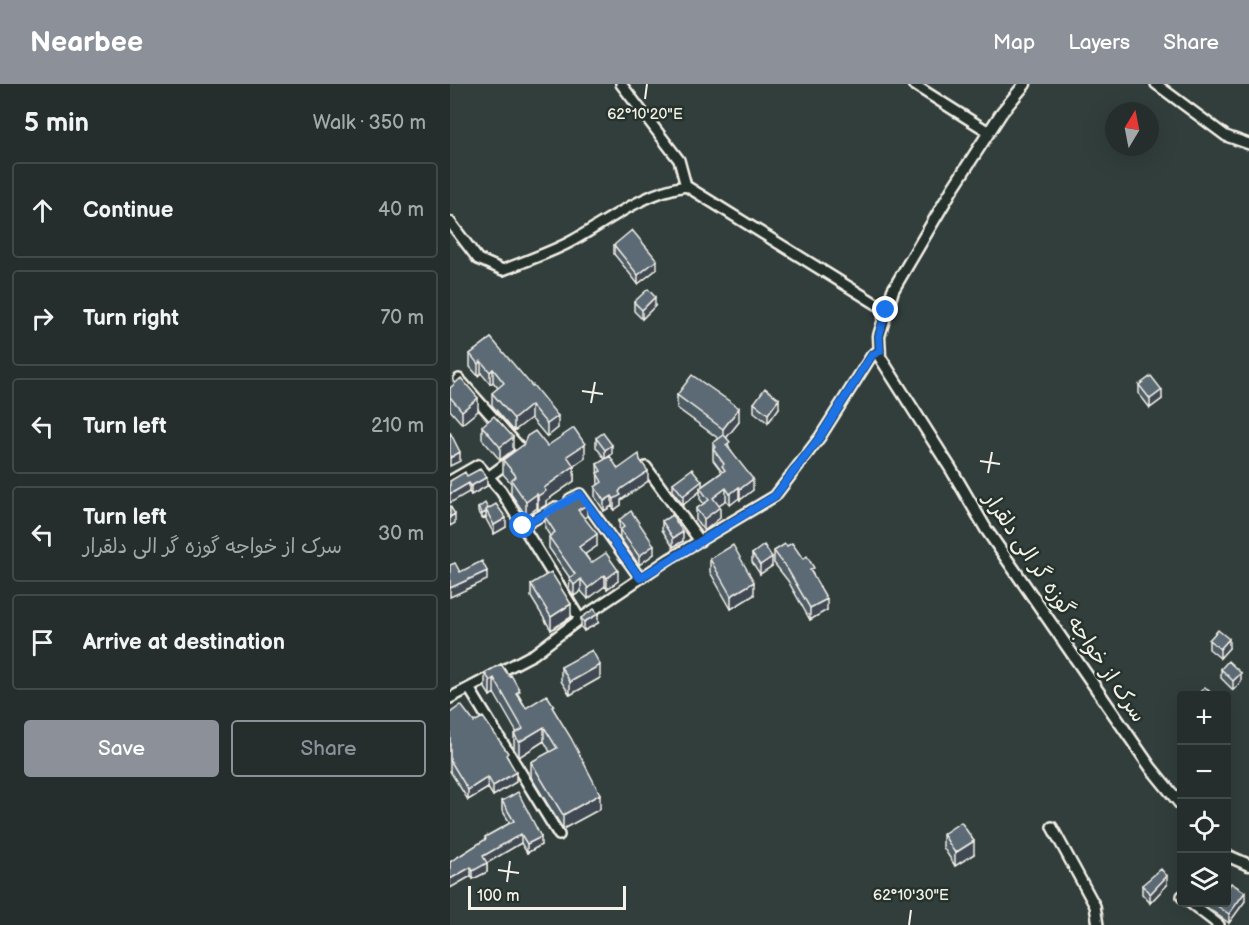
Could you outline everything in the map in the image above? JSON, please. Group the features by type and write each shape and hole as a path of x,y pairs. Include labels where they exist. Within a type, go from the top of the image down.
{"street":[{"path":"621,84 679,160 686,186"},
{"path":"913,84 989,132"},
{"path":"450,698 534,654 640,578 775,496 820,437 872,355 880,351 879,336 893,290 953,188 1002,112 1025,84"},
{"path":"1156,84 1226,136 1249,144"},
{"path":"450,222 478,260 503,270 569,243 652,195 686,186 886,310"},
{"name":"سرک از خواجه گوزه گر الی دلقرار","path":"880,351 880,357 986,529 1151,768 1177,800"},
{"path":"459,379 521,449 519,454 488,477"},
{"path":"450,481 478,465 501,491 580,619"},
{"path":"646,467 700,541"},
{"path":"523,526 580,494 640,578"},
{"path":"469,688 559,834"},
{"path":"1052,827 1095,906 1098,925"},
{"path":"1231,857 1249,865"},
{"path":"1194,907 1219,925"}],"building":[{"path":"632,230 657,260 638,275 614,245"},
{"path":"648,289 655,297 642,310 634,302"},
{"path":"491,338 558,416 547,424 531,405 514,419 492,393 504,383 493,369 490,372 481,361 478,364 470,354"},
{"path":"692,375 739,408 723,429 677,395"},
{"path":"1151,376 1162,390 1150,399 1139,385"},
{"path":"461,378 478,398 462,411 450,397 450,388"},
{"path":"765,388 779,399 768,414 754,403"},
{"path":"494,416 513,437 500,447 482,426"},
{"path":"574,428 585,444 567,456 574,466 544,488 546,491 526,502 511,480 516,476 503,460 523,445 527,436 535,431 547,446"},
{"path":"450,432 460,452 450,458"},
{"path":"603,433 612,445 605,450 596,438"},
{"path":"724,435 730,442 726,445 753,479 730,494 726,488 713,498 720,507 704,519 696,509 709,500 700,488 725,470 722,466 724,464 713,449 716,447 713,443"},
{"path":"639,454 640,460 648,471 621,489 619,492 621,495 614,499 612,496 604,501 595,487 602,482 597,473 601,471 597,464 610,456 618,469"},
{"path":"480,469 487,477 471,486 469,483 450,494 450,481 465,472 467,476"},
{"path":"692,469 702,481 683,496 673,483"},
{"path":"579,493 587,505 578,510 597,534 579,547 591,563 606,553 618,570 607,578 605,575 588,588 581,579 574,585 569,578 575,574 549,537 555,532 545,517 548,515 545,510"},
{"path":"485,503 488,509 482,514 478,508"},
{"path":"496,504 506,518 494,525 486,510"},
{"path":"450,506 455,514 450,517"},
{"path":"631,511 654,545 639,556 620,530 624,527 619,520"},
{"path":"672,515 683,532 673,538 662,521"},
{"path":"792,543 803,559 807,556 814,568 810,570 827,599 810,608 774,551 785,544 787,546"},
{"path":"733,545 754,582 731,596 710,559"},
{"path":"764,545 772,557 760,565 752,554"},
{"path":"482,561 487,571 450,588 450,565 455,563 460,572"},
{"path":"551,572 571,604 551,617 531,584"},
{"path":"594,609 598,614 584,622 581,618"},
{"path":"1218,630 1229,639 1220,649 1209,640"},
{"path":"592,650 600,665 570,682 561,667"},
{"path":"1228,661 1241,673 1233,681 1221,669"},
{"path":"501,664 509,676 511,675 520,691 516,693 526,708 547,695 600,794 563,815 531,762 557,748 544,727 519,742 514,734 523,729 494,678 490,681 485,673"},
{"path":"461,705 474,722 483,717 508,753 506,755 516,772 493,786 488,777 468,790 450,760 450,713"},
{"path":"518,792 541,837 527,844 521,834 483,856 487,863 473,871 471,867 450,879 450,862 486,839 485,837 514,821 502,801"},
{"path":"961,822 974,841 955,853 943,834"},
{"path":"1161,869 1167,876 1150,894 1142,885"},
{"path":"1231,883 1245,892 1229,914 1219,907 1231,907"}],"route":[{"path":"523,526 580,494 640,578 775,496 820,437 872,355 880,351 879,336 886,310"}]}
